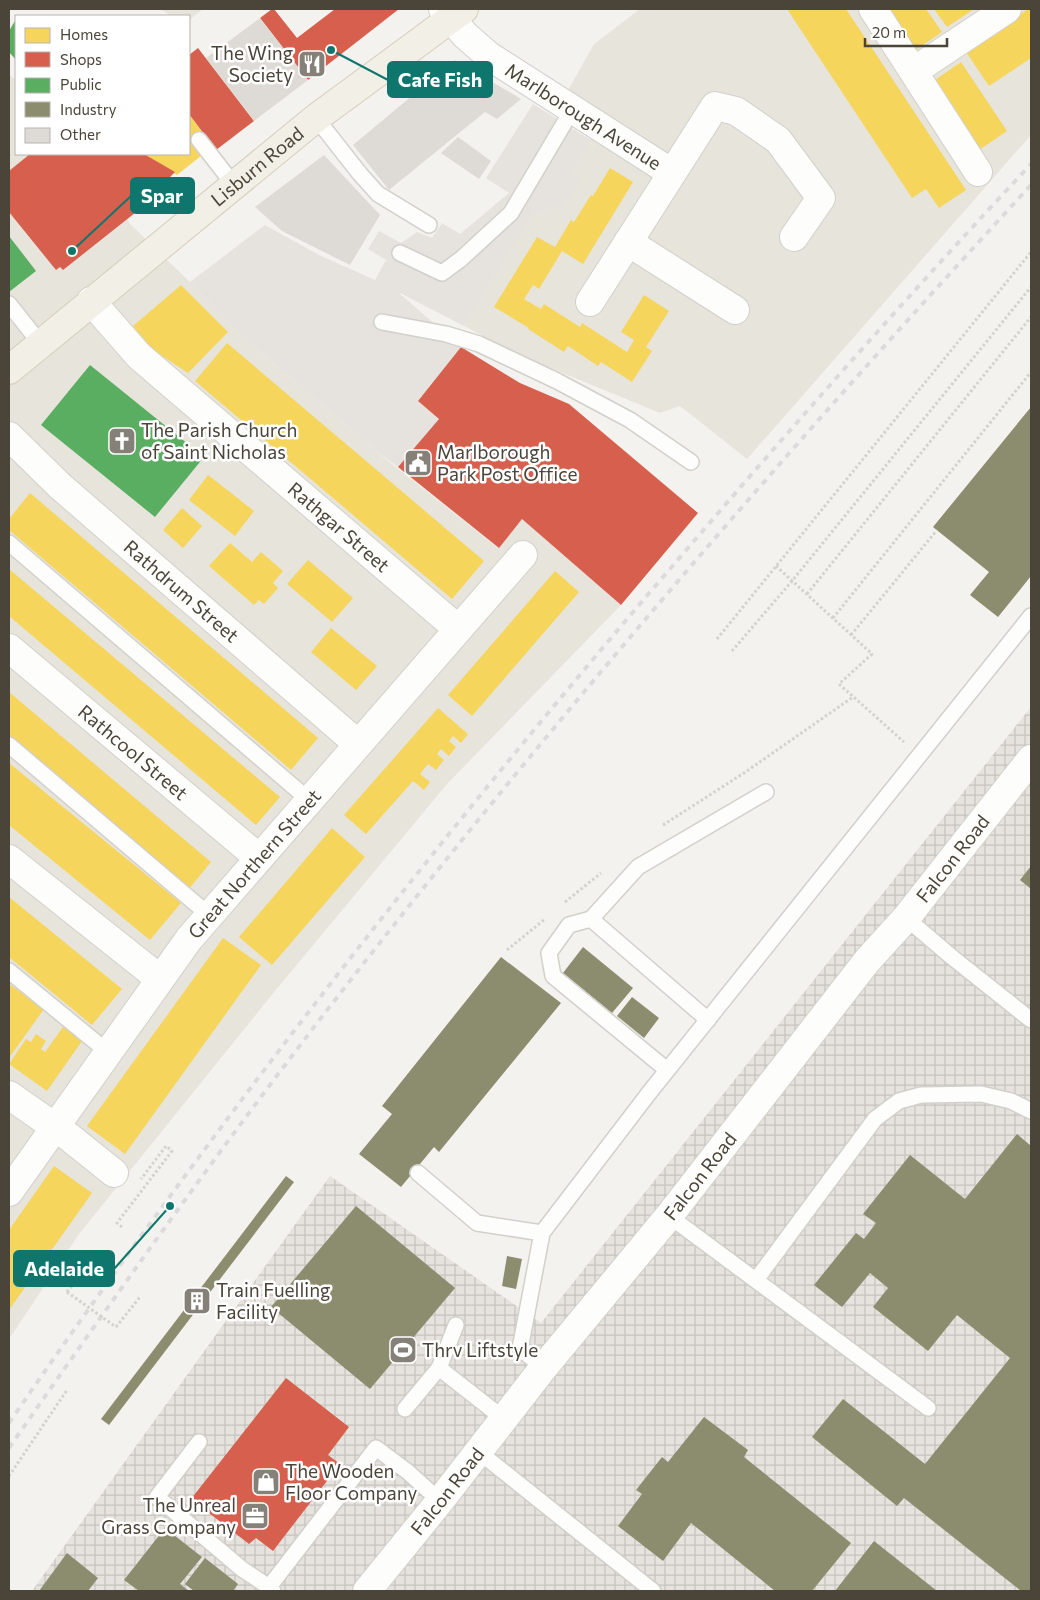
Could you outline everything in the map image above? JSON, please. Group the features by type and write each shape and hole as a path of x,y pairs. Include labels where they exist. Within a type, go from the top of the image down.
{"main road":[{"name":"Lisburn Road","path":"9,370 316,118 452,12"}],"street":[{"path":"873,9 978,172"},
{"path":"914,71 1007,9"},
{"name":"Marlborough Avenue","path":"452,12 465,35 489,56 672,173"},
{"path":"590,302 715,106 736,111 778,140 821,198 794,237"},
{"path":"628,242 735,310"},
{"name":"Rathgar Street","path":"91,301 139,356 458,629"},
{"name":"Rathdrum Street","path":"9,436 60,486 358,744"},
{"name":"Great Northern Street","path":"9,1192 160,979 209,915 523,555"},
{"name":"Rathcool Street","path":"9,648 259,858"},
{"name":"Falcon Road","path":"367,1591 479,1452 544,1367 669,1216 867,961 906,918 1031,760"},
{"path":"9,858 160,979"},
{"path":"9,1095 114,1173"}],"lane":[{"path":"400,253 442,273 461,259 511,213 572,110"},
{"path":"316,118 378,194 429,225"},
{"path":"199,140 234,185"},
{"path":"9,304 40,344"},
{"path":"382,322 446,334 478,344 557,381 630,420 691,462"},
{"path":"9,543 309,800"},
{"path":"544,1367 520,1349 542,1232 667,1070 1031,616"},
{"path":"9,745 209,915"},
{"path":"667,1070 553,976 549,953 569,925 591,919 638,868 766,792"},
{"path":"906,918 1031,1020"},
{"path":"591,919 708,1020"},
{"path":"9,971 109,1052"},
{"path":"756,1280 875,1119 899,1100 921,1095 981,1094 1011,1101 1031,1111"},
{"path":"418,1173 477,1223 542,1232"},
{"path":"669,1216 928,1408"},
{"path":"405,1409 439,1368 456,1325"},
{"path":"439,1368 504,1419"},
{"path":"198,1442 156,1498 242,1569 271,1589 376,1448 408,1472 440,1501"},
{"path":"479,1452 653,1591"}],"path":[{"path":"717,639 1031,252"},
{"path":"732,651 792,581 1031,287"},
{"path":"807,594 1031,317"},
{"path":"832,618 1031,372"},
{"path":"851,635 937,530"},
{"path":"776,566 872,654 838,684 919,756"},
{"path":"114,1173 134,1189 166,1146 172,1150 117,1223 122,1227"},
{"path":"90,1264 66,1292 116,1327 140,1297"},
{"path":"9,1476 67,1390"}],"shaded area":[{"path":"161,9 203,9 190,19 190,15 170,15"},
{"path":"640,9 1031,9 1031,135 747,459 680,406 660,413 526,358 464,326 536,209 550,203 580,180 570,173 605,115 567,92 594,44"},
{"path":"9,75 15,79 15,155 90,155 130,224 190,282 238,333 377,452 498,548 522,519 621,605 447,784 275,991 79,1234 9,1339"},
{"path":"533,104 591,140 571,173 581,179 561,211 550,203 543,213 536,210 464,326 398,292 461,347 418,401 439,419 398,467 377,452 238,333 190,282 265,225 319,255 375,280 386,260 368,249 379,231 401,243 417,232 432,238 442,223 460,234 509,193 486,178"},
{"path":"1031,707 1031,1591 32,1591 330,1176 541,1323"}],"building: Homes":[{"path":"787,9 846,9 966,190 939,208 926,189 912,198"},
{"path":"885,9 926,9 942,32 914,51"},
{"path":"934,9 974,9 947,27"},
{"path":"1028,9 1031,9 1031,58 989,86 966,52"},
{"path":"961,62 1007,131 979,150 932,82"},
{"path":"190,115 203,133 192,141 202,155 177,175 146,155 190,155"},
{"path":"610,168 633,182 583,264 562,251 539,289 533,285 524,299 541,309 544,304 580,327 582,323 627,352 634,340 621,332 644,295 669,311 646,347 652,351 632,382 601,362 598,366 568,346 564,352 494,307 537,237 555,247 571,220 574,222"},
{"path":"181,285 228,332 188,373 153,350 133,326"},
{"path":"227,343 484,561 452,599 195,381"},
{"path":"208,475 254,511 235,536 189,500"},
{"path":"30,493 318,738 291,770 9,530 9,519"},
{"path":"182,508 202,526 183,548 163,530"},
{"path":"230,543 252,562 261,552 283,571 273,583 278,588 264,604 259,600 254,605 209,566"},
{"path":"308,560 353,598 332,622 287,584"},
{"path":"9,569 280,797 256,825 9,616"},
{"path":"555,571 579,592 472,716 448,695"},
{"path":"331,628 377,666 356,690 311,652"},
{"path":"9,692 211,862 188,890 9,739"},
{"path":"438,708 468,734 461,743 453,736 449,741 456,747 449,756 441,749 437,754 444,760 436,770 428,764 420,774 430,782 424,790 413,781 366,834 344,815"},
{"path":"9,763 181,903 150,940 9,825"},
{"path":"332,828 365,857 272,965 239,937"},
{"path":"9,897 122,989 92,1025 9,957"},
{"path":"223,938 261,965 125,1154 87,1126"},
{"path":"9,984 44,1009 9,1058"},
{"path":"63,1027 82,1041 47,1091 9,1064 26,1039 31,1042 36,1034 46,1041 41,1049 45,1052"},
{"path":"54,1166 92,1193 9,1310 9,1230"}],"building: Shops":[{"path":"274,9 297,38 335,9 399,9 308,80 260,18"},
{"path":"198,48 254,121 216,150 190,115 190,54"},
{"path":"29,155 146,155 175,172 170,177 174,182 63,270 60,267 56,270 9,212 9,171"},
{"path":"461,347 520,383 569,404 698,513 621,605 522,519 499,548 398,467 439,419 418,401"},
{"name":"The Wooden Floor Company","path":"286,1378 349,1427 328,1455 340,1464 273,1551 256,1538 249,1544 191,1499"}],"building: Public":[{"path":"15,21 15,59 9,52 9,31"},
{"path":"9,236 36,271 9,292"},
{"name":"The Parish Church of Saint Nicholas","path":"90,365 204,457 155,517 41,425"}],"building: Industry":[{"path":"1031,407 1031,576 998,617 970,595 989,572 933,527"},
{"path":"1031,866 1031,889 1020,880"},
{"path":"583,947 633,988 612,1013 563,973"},
{"path":"501,957 561,1003 439,1152 434,1147 401,1187 359,1154 392,1114 382,1106"},
{"path":"632,997 659,1018 644,1038 617,1016"},
{"path":"1017,1134 1031,1146 1031,1591 1021,1591 904,1498 897,1506 812,1437 843,1399 925,1464 1010,1358 957,1315 928,1351 873,1307 888,1288 870,1273 842,1307 814,1285 856,1233 864,1239 876,1223 863,1214 910,1155 965,1199"},
{"name":"Train Fuelling Facility","path":"286,1176 294,1182 109,1425 101,1419"},
{"path":"356,1206 455,1288 370,1389 271,1307"},
{"path":"507,1256 522,1259 516,1289 502,1286"},
{"path":"704,1417 748,1450 744,1457 851,1543 812,1591 775,1591 691,1523 663,1561 618,1526 642,1494 636,1490 662,1457 668,1462"},
{"path":"165,1528 202,1557 180,1584 189,1591 139,1591 124,1580"},
{"path":"874,1541 937,1591 835,1591"},
{"path":"67,1553 98,1578 88,1591 39,1591"},
{"path":"205,1558 238,1584 233,1591 194,1591 185,1584"}],"building: Other":[{"path":"260,18 308,80 254,121 206,58"},
{"path":"455,60 521,99 497,119 485,112 389,190 353,145"},
{"path":"458,137 491,161 479,179 441,153"},
{"path":"324,155 380,215 350,265 282,231 255,207"}],"railway":[{"path":"9,1423 171,1195 254,1083 426,863 603,647 735,493 903,304 1031,164"},
{"path":"9,1448 201,1177 321,1018 491,804 757,490 1031,185"}],"place":[{"name":"Cafe Fish","path":"331,50"},
{"name":"The Wing Society","path":"312,64"},
{"name":"Spar","path":"72,251"},
{"name":"The Parish Church of Saint Nicholas","path":"122,441"},
{"name":"Marlborough Park Post Office","path":"418,463"},
{"name":"Adelaide","path":"170,1206"},
{"name":"Train Fuelling Facility","path":"197,1301"},
{"name":"Thrv Liftstyle","path":"403,1350"},
{"name":"The Wooden Floor Company","path":"266,1482"},
{"name":"The Unreal Grass Company","path":"255,1516"}]}
